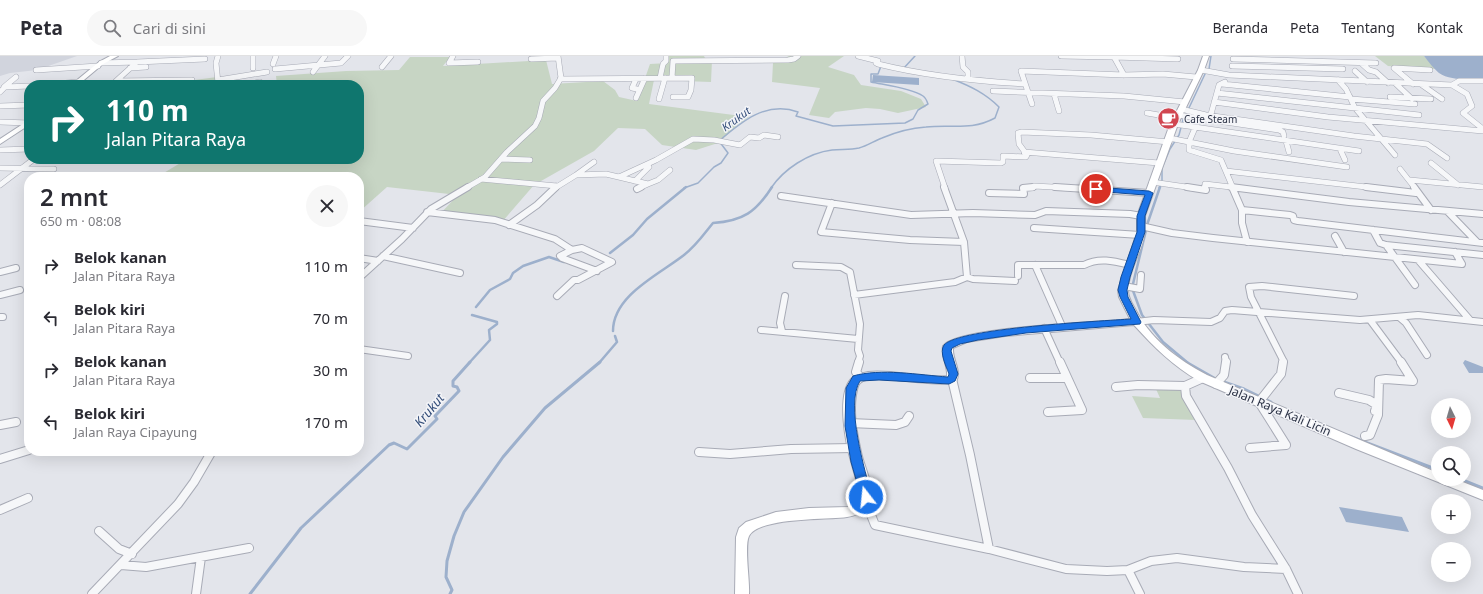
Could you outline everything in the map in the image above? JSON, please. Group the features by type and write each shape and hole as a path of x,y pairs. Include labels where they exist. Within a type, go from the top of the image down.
{"main road":[{"path":"81,80 99,65 114,56"},
{"path":"1132,285 1130,265 1143,226 1141,216 1154,183 1159,163 1206,56"},
{"path":"0,142 3,138 24,125"},
{"name":"Jalan Raya Kali Licin","path":"1132,285 1124,297 1139,321 1168,356 1185,368 1203,378 1219,382 1362,441 1431,475"},
{"path":"742,594 742,538 747,529 757,523 774,518 848,512 863,506 867,499 854,448 850,423 851,388 855,380 860,377 905,377 940,381 952,379 954,374 947,351 948,346 953,343 990,335 1044,328 1139,321"},
{"path":"1459,486 1483,496"}],"street":[{"path":"218,56 216,63 218,80"},
{"path":"253,56 253,68"},
{"path":"276,56 274,67 342,63 348,56"},
{"path":"313,72 325,56"},
{"path":"388,64 393,56"},
{"path":"382,67 393,56"},
{"path":"453,56 449,62 478,62"},
{"path":"659,99 663,78 663,64 666,61 666,56"},
{"path":"672,78 673,61 676,59 788,60 794,59 798,56"},
{"path":"858,56 876,60 878,61 876,63 878,64 908,72 1025,84"},
{"path":"962,56 963,67 968,72 968,79"},
{"path":"1061,56 1178,59"},
{"path":"364,273 413,228 427,212 463,189 481,180 537,123 543,101 560,79 561,75 558,57 531,59"},
{"path":"1114,57 1124,75"},
{"path":"1209,115 1211,114 1219,84 1226,82 1229,75 1233,58 1376,64"},
{"path":"36,70 136,62 205,59"},
{"path":"117,80 136,62"},
{"path":"1340,63 1353,81"},
{"path":"1360,63 1369,70 1376,72 1388,83"},
{"path":"1232,66 1343,69"},
{"path":"130,68 146,67"},
{"path":"1413,84 1394,68 1430,70"},
{"path":"1355,71 1367,82"},
{"path":"231,80 266,72"},
{"path":"1032,104 1021,72 1124,75 1214,72 1229,75 1452,85 1465,92 1471,101 1472,106 1463,113 1483,130"},
{"path":"0,92 2,88 16,77"},
{"path":"636,98 645,78"},
{"path":"560,79 692,78 691,90 688,97 673,97"},
{"path":"636,79 632,88 637,89"},
{"path":"1338,80 1351,98 1355,108 1365,121 1383,139 1394,155"},
{"path":"1452,85 1459,81 1483,81"},
{"path":"1395,83 1412,99"},
{"path":"1222,84 1415,104"},
{"path":"1422,84 1442,99"},
{"path":"2,88 24,86"},
{"path":"993,91 1124,96 1187,117 1197,124 1358,151"},
{"path":"1217,93 1419,115"},
{"path":"1054,94 1059,111"},
{"path":"1390,97 1431,99"},
{"path":"1214,102 1365,121 1483,130"},
{"path":"0,106 24,105"},
{"path":"1147,113 1179,115 1192,112 1383,139 1429,144 1447,158"},
{"path":"1179,115 1188,126 1197,124 1279,130 1283,132 1289,152"},
{"path":"0,122 24,123"},
{"path":"1197,124 1187,142 1190,151 1220,159 1242,210 1242,223 1247,242"},
{"path":"967,278 964,242 936,160 1001,163 1003,162 1002,157 1027,157 1018,144 1020,132 1169,139 1256,154 1347,167"},
{"path":"619,177 656,160 693,139 714,140 740,145 750,137 759,138 764,135 778,137"},
{"path":"0,150 24,149"},
{"path":"1340,149 1345,160"},
{"path":"1024,152 1159,163"},
{"path":"501,159 530,160"},
{"path":"509,225 537,205 557,186 594,162"},
{"path":"1431,163 1458,185"},
{"path":"0,185 27,164"},
{"path":"635,181 649,167"},
{"path":"0,168 54,168"},
{"path":"1400,169 1410,180 1416,189 1416,193 1431,210"},
{"path":"637,188 658,180 670,170"},
{"path":"1226,171 1416,193"},
{"path":"576,175 597,174 619,177 648,184"},
{"path":"481,180 557,186"},
{"path":"1410,180 1480,187 1483,193"},
{"path":"1154,183 1205,190 1204,185 1206,184 1349,202 1483,214"},
{"path":"989,193 1024,194 1023,188 1033,188 1034,186 1149,193"},
{"path":"781,196 911,215 953,213 1035,214 1042,212 1068,212 1130,214 1141,216"},
{"path":"832,203 820,232 964,242"},
{"path":"1242,210 1290,215 1293,216 1294,220 1298,222 1480,243"},
{"path":"427,212 488,219 555,239 572,250"},
{"path":"1448,212 1480,243"},
{"path":"364,222 413,228"},
{"path":"1143,226 1191,235 1247,242 1462,264 1455,252"},
{"path":"1034,228 1140,235"},
{"path":"1373,230 1380,242 1386,245 1483,255"},
{"path":"1334,236 1344,252"},
{"path":"1386,245 1415,285"},
{"path":"557,296 574,280 578,280 597,271 612,262 582,248 572,250 560,256 597,271"},
{"path":"364,258 380,259 460,273"},
{"path":"854,295 925,287 955,282 967,278 1017,279 1018,265 1084,266 1090,261 1099,260 1130,265"},
{"path":"1419,260 1441,288 1470,320"},
{"path":"796,265 841,268 849,270 860,324 858,340 860,356 856,372 860,377"},
{"path":"1035,265 1062,326"},
{"path":"0,272 16,268"},
{"path":"1132,285 1141,275"},
{"path":"1250,448 1286,445 1262,400 1280,374 1283,360 1258,311 1249,288 1252,286 1354,296"},
{"path":"0,295 20,290"},
{"path":"782,331 780,323 786,296"},
{"path":"1139,321 1154,320 1211,322 1218,319 1225,311 1228,310 1370,320 1425,315 1483,322"},
{"path":"1398,317 1406,323 1427,355"},
{"path":"1362,441 1370,435 1378,415 1379,380 1386,379 1413,381 1402,363 1370,320"},
{"path":"1044,328 1082,410 1048,412"},
{"path":"760,330 782,331 858,340"},
{"path":"364,350 408,356"},
{"path":"1219,382 1227,367 1226,357"},
{"path":"1030,378 1066,378"},
{"path":"1116,387 1138,385 1185,386 1203,378"},
{"path":"952,379 978,478 989,549"},
{"path":"1185,386 1186,396 1252,515 1286,569 1298,594"},
{"path":"1339,393 1369,400 1377,405 1373,418 1362,441"},
{"path":"850,423 896,425 905,422 908,416"},
{"path":"0,425 16,422"},
{"path":"699,452 720,454 783,449 854,448"},
{"path":"0,458 24,451"},
{"path":"92,594 160,524 186,493 209,456"},
{"path":"0,510 28,498"},
{"path":"863,506 869,510 875,525 989,549 1057,567 1107,571 1128,570 1159,559 1177,558 1244,567 1286,569"},
{"path":"99,531 119,549 132,554"},
{"path":"120,565 153,566 249,548"},
{"path":"196,594 201,557"},
{"path":"1128,570 1140,594"}],"shaded area":[{"path":"0,56 77,56 37,70 10,73 0,76"}],"green space":[{"path":"667,56 704,56 706,60 712,60 711,82 654,80 649,104 749,117 718,143 696,150 662,145 645,129 618,128 594,151 534,185 502,222 439,215 458,195 387,187 364,208 364,172 165,172 179,164 364,164 364,80 276,80 276,76 346,71 399,70 410,57 450,57 443,66 546,60 552,84 603,81 615,90 619,97 637,101 650,64 668,63"},
{"path":"789,56 844,56 828,67 854,75 861,85 901,91 921,99 926,107 898,113 866,108 835,112 829,118 809,115 820,88 772,82 773,63"},
{"path":"1375,56 1424,56 1436,69 1388,66"},
{"path":"217,77 216,80 194,80"},
{"path":"1156,389 1180,390 1196,420 1143,418 1132,396 1160,398"}],"water":[{"path":"1424,56 1483,56 1483,79 1460,79 1444,76 1435,69"},
{"path":"873,75 919,78 919,85 872,82"},
{"path":"1465,360 1483,367 1483,373 1469,373 1463,363"},
{"path":"1339,507 1402,517 1409,532 1346,522"}],"waterway":[{"path":"903,69 915,56"},
{"path":"1188,110 1205,74 1209,69 1211,56"},
{"name":"Krukut","path":"685,188 698,183 714,167 721,163 728,153 719,141 745,120 765,111 787,109 798,112 796,116 833,126 905,123 913,119 918,110 928,104 925,98 912,91 871,82 871,74 878,74 881,66"},
{"path":"771,188 783,174 797,163 823,152 859,148 879,139 909,129 935,126 969,126 995,118 999,107 994,102 977,90 952,79"},
{"path":"1159,188 1162,180 1162,168 1170,149 1179,135 1184,116"},
{"path":"613,331 615,318 629,296 688,251 700,240 713,223 733,220 748,214 760,203 772,187"},
{"path":"1160,187 1148,222 1132,288 1142,315 1163,342 1188,363"},
{"name":"Krukut","path":"610,253 633,235 647,219 685,188"},
{"name":"Krukut","path":"476,307 490,290 510,279 513,273 523,266 549,257 564,262"},
{"name":"Krukut","path":"469,363 490,340 489,330 497,324 497,322 472,315"},
{"path":"599,362 617,342 615,336"},
{"name":"Krukut","path":"250,594 301,528 389,445 394,443 407,449 437,419 435,416 459,391 457,387 453,386 453,381 470,362"},
{"path":"450,594 452,590 446,577 447,561 454,536 464,512 503,457 545,408 599,362"},
{"path":"1186,362 1214,378"},
{"path":"1221,381 1244,389 1271,402"},
{"path":"1349,436 1431,467"},
{"path":"1471,483 1483,488"}],"place":[{"name":"Cafe Steam","path":"1168,119"}],"route":[{"path":"866,497 854,448 851,426 850,395 853,382 857,378 864,376 879,376 945,381 952,379 954,374 947,355 948,346 953,343 1000,333 1026,330 1062,326 1106,325 1136,322 1124,297 1123,290 1141,232 1141,216 1149,193 1096,189"}]}
